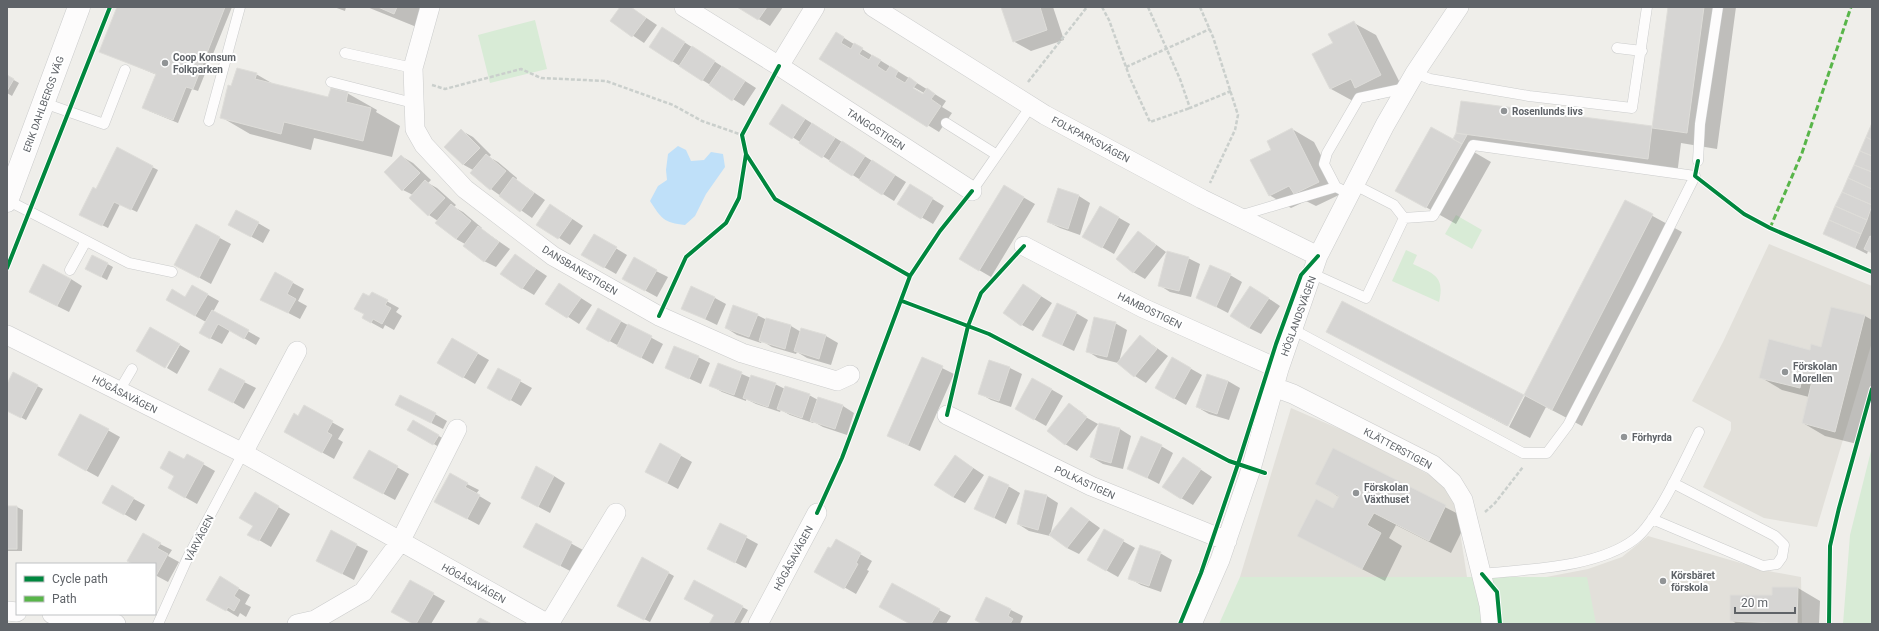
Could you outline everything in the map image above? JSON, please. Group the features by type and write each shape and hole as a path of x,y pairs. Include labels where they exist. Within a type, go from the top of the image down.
{"street":[{"name":"ERIK DAHLBERGS VÄG","path":"7,201 79,7"},
{"name":"DANSBANESTIGEN","path":"430,7 414,74 413,103 415,129 424,145 465,189 553,256 659,316 742,353 837,381 850,375"},
{"name":"TANGOSTIGEN","path":"684,7 779,66 972,191"},
{"path":"779,66 815,7"},
{"name":"FOLKPARKSVÄGEN","path":"873,7 1024,101 1237,217 1315,265"},
{"name":"HÖGLANDSVÄGEN","path":"1192,624 1227,541 1251,469 1292,329 1315,265 1347,188 1410,80 1459,7"},
{"name":"HAMBOSTIGEN","path":"1024,246 1277,378"},
{"name":"HÖGÅSAVÄGEN","path":"7,335 243,453 548,624 616,513"},
{"path":"243,453 297,351"},
{"name":"KLÄTTERSTIGEN","path":"1277,378 1293,394 1433,465 1452,482 1463,500 1470,523 1489,605 1491,624"},
{"name":"POLKASTIGEN","path":"947,415 1091,486 1227,541"},
{"path":"297,624 315,620 363,592 400,542 457,429"},
{"name":"HÖGÅSAVÄGEN","path":"758,624 817,513"},
{"path":"58,615 116,624"}],"lane":[{"path":"209,121 240,7"},
{"path":"1404,218 1394,205 1347,188 1324,164 1326,153 1359,98 1410,80 1430,79 1521,94 1632,108 1642,50 1647,7"},
{"path":"1698,161 1700,124 1718,7"},
{"path":"1617,48 1642,50"},
{"path":"345,53 414,74"},
{"path":"44,103 104,124 125,70"},
{"path":"331,82 413,103"},
{"path":"972,191 997,155 1024,101"},
{"path":"946,123 997,155"},
{"path":"1292,329 1523,453 1547,453 1568,425 1695,176 1473,145 1433,216 1404,218"},
{"path":"1237,217 1347,188"},
{"path":"7,201 129,263 172,272"},
{"path":"1315,265 1366,298 1404,218"},
{"path":"70,270 86,241"},
{"path":"119,391 132,369"},
{"path":"1482,574 1567,564 1603,556 1636,538 1652,518 1699,432"},
{"name":"VÅRVÄGEN","path":"158,624 188,557 243,453"},
{"path":"1652,518 1763,566 1777,564 1782,557 1784,545 1775,536 1672,483"}],"path":[{"path":"1024,101 1087,7"},
{"path":"1102,7 1109,20 1126,67 1150,122 1190,108 1231,91"},
{"path":"1148,7 1190,108"},
{"path":"1200,7 1210,29 1238,115 1235,130 1202,199"},
{"path":"1126,67 1210,29"},
{"path":"414,74 445,89 521,69 541,78 606,81 673,105 702,121 742,135"},
{"path":"743,142 742,135 746,128"},
{"path":"1470,523 1496,503 1533,453"}],"shaded area":[{"name":"Förskolan Morellen","path":"1769,244 1872,286 1872,342 1817,527 1764,518 1703,487 1731,430 1731,422 1692,401 1723,342"},
{"name":"Förskolan Växthuset","path":"1291,408 1358,437 1439,480 1456,506 1467,577 1240,577"},
{"name":"Körsbäret förskola","path":"1648,536 1768,571 1801,577 1802,624 1507,624 1504,585 1588,569 1622,557"}],"green space":[{"path":"535,20 547,69 490,83 478,35"},
{"path":"1456,215 1482,230 1472,249 1445,234"},
{"path":"1406,250 1417,255 1413,264 1427,270 1439,281 1439,302 1392,281"},
{"path":"1872,447 1872,624 1843,624 1850,535"},
{"path":"1240,577 1587,577 1596,624 1219,624"}],"water":[{"path":"678,146 686,150 691,161 704,160 711,152 723,154 725,167 706,194 695,216 685,225 672,223 664,219 660,216 650,201 658,186 667,180 666,170 668,154"}],"building":[{"name":"Coop Konsum Folkparken","path":"117,7 225,7 193,89 186,87 173,120 142,108 156,74 99,52"},
{"path":"378,7 397,7 394,14"},
{"path":"620,7 631,7 646,18 632,37 610,21"},
{"path":"737,7 767,7 758,20"},
{"path":"1001,7 1040,7 1047,30 1013,42"},
{"path":"1668,7 1704,7 1687,133 1652,128"},
{"path":"1354,21 1381,75 1355,88 1351,79 1330,89 1312,54 1333,43 1328,34"},
{"path":"662,27 685,42 672,62 649,47"},
{"path":"836,32 844,37 841,43 851,49 854,43 863,48 859,54 869,60 872,55 881,60 877,66 886,72 890,66 898,71 895,77 905,83 909,77 917,83 913,88 923,94 927,88 935,94 931,99 941,106 927,127 819,59"},
{"path":"692,46 715,61 702,81 679,66"},
{"path":"722,66 745,81 732,101 709,85"},
{"path":"237,68 257,73 255,79 328,97 331,88 348,92 346,102 371,108 363,141 284,122 281,134 220,118 228,85 231,86"},
{"path":"7,75 14,79 7,91"},
{"path":"1461,101 1652,126 1648,159 1456,133"},
{"path":"782,104 805,119 792,139 769,124"},
{"path":"812,123 835,138 822,158 799,143"},
{"path":"1872,123 1872,140 1866,137"},
{"path":"1431,127 1462,144 1426,208 1395,191"},
{"path":"1292,128 1319,182 1294,194 1289,186 1269,196 1250,160 1271,150 1267,141"},
{"path":"461,129 480,148 463,165 444,147"},
{"path":"1456,133 1467,135 1462,144 1453,139"},
{"path":"1866,137 1872,140 1872,156 1860,151"},
{"path":"842,141 865,156 852,176 829,161"},
{"path":"117,147 153,166 131,210 114,202 102,226 79,215 93,187 96,189"},
{"path":"1860,151 1872,156 1872,172 1854,165"},
{"path":"486,154 506,171 490,190 470,173"},
{"path":"401,155 420,173 402,191 384,172"},
{"path":"872,160 895,175 882,195 859,180"},
{"path":"1854,165 1872,172 1872,189 1848,178"},
{"path":"513,177 534,193 520,212 499,196"},
{"path":"1848,178 1872,189 1872,205 1842,192"},
{"path":"425,180 445,198 428,216 409,198"},
{"path":"910,184 933,198 921,219 897,204"},
{"path":"1004,185 1024,197 979,271 959,259"},
{"path":"1058,188 1079,195 1068,229 1047,222"},
{"path":"1842,192 1872,205 1867,220 1835,206"},
{"path":"1625,200 1653,214 1552,410 1524,395"},
{"path":"451,204 471,221 456,239 435,223"},
{"path":"550,204 572,219 558,239 536,225"},
{"path":"1100,206 1119,217 1102,248 1082,237"},
{"path":"1835,206 1867,220 1861,234 1829,220"},
{"path":"236,210 259,222 251,237 228,225"},
{"path":"1829,220 1861,234 1855,248 1823,234"},
{"path":"196,224 220,237 199,278 174,265"},
{"path":"478,226 499,242 484,262 463,246"},
{"path":"1138,231 1156,245 1133,273 1116,259"},
{"path":"594,234 617,247 604,268 581,255"},
{"path":"1870,236 1872,237 1872,253 1864,249"},
{"path":"1167,251 1189,257 1179,291 1158,286"},
{"path":"515,254 536,269 522,289 500,274"},
{"path":"92,255 108,263 101,277 85,269"},
{"path":"634,257 657,270 645,291 622,279"},
{"path":"43,264 71,279 57,306 29,292"},
{"path":"1210,265 1231,274 1216,307 1196,298"},
{"path":"275,272 293,282 287,294 296,299 288,313 260,300"},
{"path":"559,283 581,298 567,318 545,304"},
{"path":"1023,284 1041,296 1021,326 1003,313"},
{"path":"192,285 208,294 195,316 166,300 172,289 185,297"},
{"path":"691,286 715,297 705,319 681,309"},
{"path":"1250,286 1269,298 1249,328 1230,316"},
{"path":"372,292 388,300 385,305 391,308 382,324 373,319 371,323 362,318 364,314 354,309 363,293 369,296"},
{"path":"1342,301 1524,395 1508,426 1326,332"},
{"path":"1057,303 1077,312 1062,345 1042,336"},
{"path":"733,305 758,314 749,337 725,328"},
{"path":"1831,307 1865,315 1835,432 1802,423 1812,381 1802,378 1800,388 1759,378 1769,339 1810,350 1811,344 1821,347"},
{"path":"598,308 621,321 609,342 586,329"},
{"path":"212,310 249,330 244,339 218,324 210,339 199,333"},
{"path":"1094,317 1116,322 1107,357 1086,352"},
{"path":"766,318 791,325 785,349 759,341"},
{"path":"628,324 652,336 641,358 617,346"},
{"path":"150,327 180,344 165,368 136,351"},
{"path":"801,328 826,335 819,359 794,351"},
{"path":"1140,335 1157,349 1134,377 1117,363"},
{"path":"452,338 478,353 463,378 437,363"},
{"path":"674,346 699,356 689,379 665,368"},
{"path":"922,357 943,366 908,445 887,436"},
{"path":"1172,357 1191,368 1174,399 1155,388"},
{"path":"989,360 1010,367 999,401 978,394"},
{"path":"718,363 742,372 734,395 709,386"},
{"path":"220,368 245,381 233,403 208,390"},
{"path":"498,368 521,380 510,401 487,388"},
{"path":"13,372 38,385 21,418 7,411 7,384"},
{"path":"1207,374 1228,381 1217,414 1196,407"},
{"path":"751,375 776,383 768,407 743,398"},
{"path":"1032,378 1052,389 1034,420 1015,409"},
{"path":"785,386 810,394 802,418 777,409"},
{"path":"400,395 436,413 431,423 395,405"},
{"path":"818,397 843,405 835,429 810,421"},
{"path":"1069,403 1087,417 1065,445 1047,431"},
{"path":"304,405 333,421 327,432 332,435 322,453 284,432 294,413 298,416"},
{"path":"80,414 109,429 86,471 58,455"},
{"path":"413,420 439,435 433,445 407,430"},
{"path":"1099,423 1120,428 1111,463 1090,457"},
{"path":"1141,436 1162,445 1147,478 1127,469"},
{"path":"660,443 681,455 667,483 645,472"},
{"path":"1333,448 1446,505 1429,541 1374,513 1367,525 1381,533 1362,569 1297,536 1316,499 1333,508 1339,496 1315,484"},
{"path":"369,450 398,466 383,494 353,478"},
{"path":"169,451 184,459 187,454 204,463 185,498 168,488 174,476 160,468"},
{"path":"955,455 973,468 953,497 934,485"},
{"path":"1183,457 1201,469 1181,499 1162,487"},
{"path":"536,466 554,476 538,507 521,498"},
{"path":"450,473 468,483 465,487 480,495 467,519 434,502"},
{"path":"989,476 1009,485 994,518 974,509"},
{"path":"112,485 134,498 124,515 102,503"},
{"path":"1025,490 1047,495 1038,530 1017,524"},
{"path":"255,492 279,506 259,541 247,535 253,526 239,518"},
{"path":"7,506 17,506 17,549 7,549"},
{"path":"1071,507 1089,520 1067,548 1049,535"},
{"path":"536,523 572,542 560,566 523,547"},
{"path":"720,523 747,536 735,563 707,549"},
{"path":"1104,529 1124,540 1106,571 1087,560"},
{"path":"331,530 357,544 342,574 316,561"},
{"path":"143,533 161,543 157,548 168,554 156,576 156,563 131,563 127,561"},
{"path":"836,539 861,553 856,563 858,564 844,589 814,572 828,547 831,548"},
{"path":"1140,545 1161,552 1149,586 1128,579"},
{"path":"642,557 669,572 644,620 617,606"},
{"path":"220,576 239,588 234,596 240,600 234,611 228,607 226,611 206,600"},
{"path":"410,580 434,593 416,624 413,624 391,612"},
{"path":"694,580 743,606 733,624 709,624 714,615 684,599"},
{"path":"892,583 940,609 931,624 910,624 879,607"},
{"path":"1772,587 1798,587 1797,624 1730,621 1730,595 1772,595"},
{"path":"986,597 1011,609 1008,616 1013,619 1010,624 982,624 975,620"},
{"path":"480,618 492,624 476,624"}],"marked path":[{"path":"1770,228 1802,153 1851,7"}],"cycle path":[{"path":"7,268 110,7"},
{"path":"779,66 742,135 746,154 775,199 910,276"},
{"path":"659,316 686,257 726,223 739,198 746,154"},
{"path":"1698,161 1695,176 1744,214 1770,228 1872,272"},
{"path":"817,513 842,458 910,276 940,231 972,191"},
{"path":"947,415 968,326 981,293 1024,246"},
{"path":"1180,624 1201,573 1238,464 1276,344 1301,275 1318,256"},
{"path":"902,301 989,334 1229,461 1265,473"},
{"path":"1829,624 1830,546 1872,389"},
{"path":"1482,574 1497,592 1500,624"}],"place":[{"name":"Coop Konsum Folkparken","path":"165,63"},
{"name":"Rosenlunds livs","path":"1504,111"},
{"name":"Förskolan Morellen","path":"1785,372"},
{"name":"Förhyrda","path":"1624,437"},
{"name":"Förskolan Växthuset","path":"1356,493"},
{"name":"Körsbäret förskola","path":"1663,581"}]}
